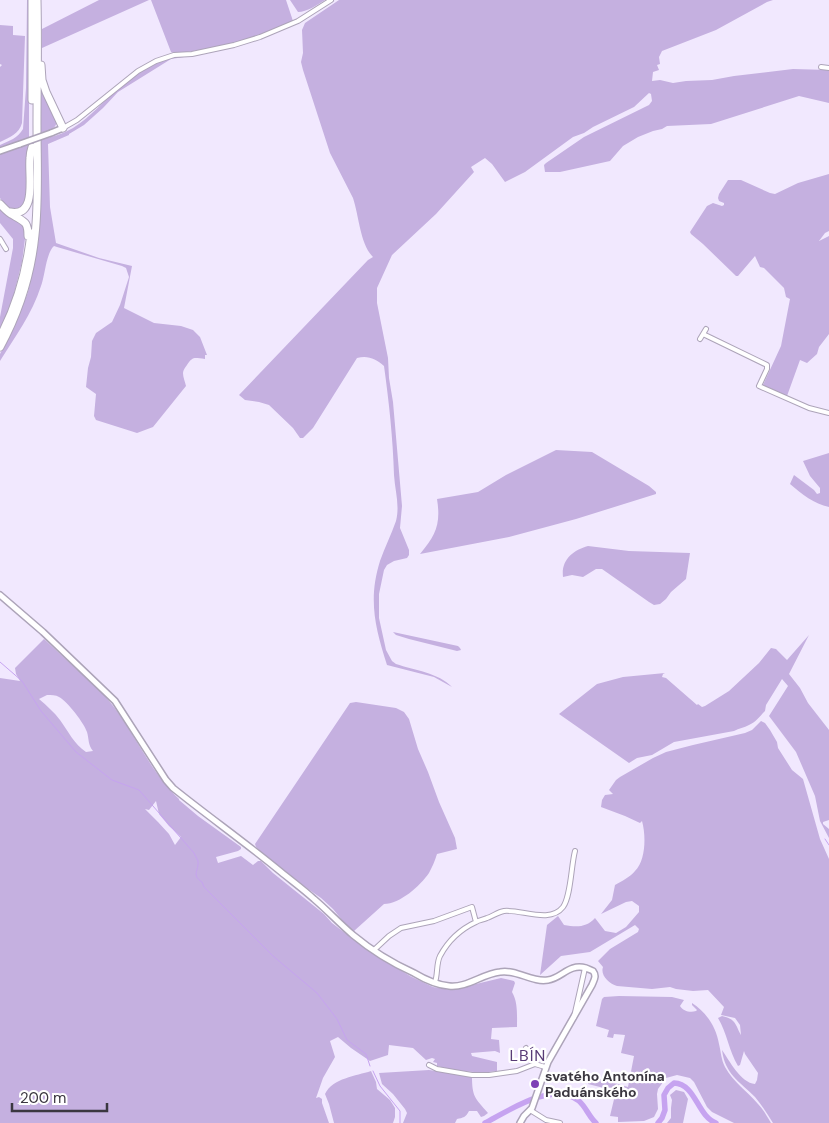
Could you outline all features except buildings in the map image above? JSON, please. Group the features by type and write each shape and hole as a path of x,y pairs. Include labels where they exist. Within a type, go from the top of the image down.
{"highway":[{"path":"0,337 16,301 25,269 31,236 32,0"},
{"path":"0,347 14,320 20,302 31,263 35,236 37,185 37,0"},
{"path":"38,35 42,80 63,128"},
{"path":"7,211 18,213 27,204 30,193 30,158 32,147"},
{"path":"0,204 12,215 22,219 28,230 16,301"}],"street":[{"path":"0,151 51,133 77,120 138,71 156,61 174,55 192,54 234,46 260,37 298,21 331,0"},
{"path":"821,67 829,68"},
{"path":"1,242 6,249"},
{"path":"700,339 706,329"},
{"path":"703,334 764,364 768,368 760,386 809,408 829,413"},
{"path":"0,595 43,632 115,700 173,788 280,871 312,897 354,936 374,950 423,978 451,986 460,986 507,971 545,981 552,980 571,968 584,968 594,972 595,980 546,1068 533,1105 520,1123"},
{"path":"435,982 438,961 446,946 464,929 504,911 546,915 556,913 563,907 568,896 575,851"},
{"path":"374,950 401,928 434,921 472,907 476,922"},
{"path":"574,1018 584,968"},
{"path":"526,1048 535,1064 546,1068"},
{"path":"429,1065 437,1069 472,1075 489,1075 517,1071 535,1064"},
{"path":"530,1110 546,1120 560,1123"}],"shaded area":[{"path":"27,0 29,0 29,138 0,149 0,145 16,137 23,129 26,88"},
{"path":"99,0 149,0 42,48 42,29"},
{"path":"151,0 286,0 293,21 236,44 175,54 171,52"},
{"path":"290,0 325,0 308,10 298,12"},
{"path":"339,0 773,0 716,30 662,51 659,57 660,64 657,65 659,70 653,72 652,81 660,80 673,83 712,80 793,69 829,70 829,103 799,96 711,124 667,126 638,137 623,146 610,161 560,172 545,172 544,165 584,137 649,105 652,101 651,94 649,93 634,107 573,137 525,172 505,182 492,164 485,158 471,167 474,172 436,214 392,255 377,288 377,303 388,358 393,402 402,506 400,528 409,550 409,555 407,558 387,565 384,570 379,594 379,618 386,650 392,661 440,678 452,687 434,677 387,665 376,626 374,588 376,575 396,521 398,509 384,366 372,358 357,358 313,428 303,438 300,438 293,428 269,405 245,400 239,395 373,257 365,245 353,198 330,153 301,62 303,53 302,30 305,23"},
{"path":"0,25 13,26 13,35 25,36 22,123 16,133 0,142 0,67 2,65 0,64"},
{"path":"173,57 184,57 171,59 118,92 84,125 69,135 48,144 50,207 56,243 99,258 132,266 124,308 154,323 181,326 193,330 200,337 207,355 205,355 205,359 196,358 191,360 183,372 186,386 153,427 137,433 96,420 94,416 96,394 86,387 92,341 96,333 112,322 120,305 129,277 126,268 54,246 49,254 42,282 33,306 0,361 0,354 28,292 38,245 40,140 61,134 73,128 86,119 132,77 151,65"},
{"path":"40,82 57,121 53,128 40,134"},
{"path":"29,144 27,199 21,210 11,210 0,198 0,154"},
{"path":"829,174 829,231 819,241 829,236 829,334 819,347 817,354 807,363 800,360 787,396 763,385 781,346 790,299 786,297 784,288 764,268 760,267 755,256 736,276 690,232 707,206 713,203 724,205 718,198 728,180 741,180 775,194 798,183"},
{"path":"0,209 8,216 23,222 26,231 22,262 12,302 0,331 0,317 13,239 0,223"},
{"path":"556,450 592,452 649,486 656,494 576,519 509,537 420,554 436,529 438,522 437,499 478,492 506,475"},
{"path":"829,453 829,507 813,501 790,484 794,475 817,494 820,493 820,488 810,476 803,461"},
{"path":"588,546 629,551 690,553 686,579 660,604 654,605 602,569 596,569 583,577 572,575 563,577 564,566 569,557 577,550"},
{"path":"393,632 458,646 461,650 457,651 409,639 396,635"},
{"path":"809,635 789,674 829,730 829,820 823,822 823,824 829,829 829,838 820,821 815,796 796,752 769,716 788,686 782,679 766,705 765,711 751,724 734,731 674,742 652,755 637,758 629,763 559,714 597,684 623,677 665,673 662,677 666,678 697,705 702,707 729,691 759,663 771,648 776,649 787,660"},
{"path":"44,639 99,690 117,711 161,779 179,800 241,847 238,851 216,857 218,863 241,856 253,865 261,861 324,914 332,923 358,943 410,976 433,987 451,990 501,978 514,981 512,992 516,1004 517,1027 492,1028 491,1039 499,1040 500,1053 495,1051 471,1053 472,1056 497,1062 497,1071 474,1072 444,1068 437,1066 437,1063 433,1062 435,1059 426,1060 413,1048 389,1045 388,1055 370,1061 338,1037 330,1041 335,1057 323,1078 316,1098 322,1099 329,1123 0,1123 0,678 20,681 15,668","holes":["47,695 55,695 67,703 85,728 93,751 86,752 78,745 58,717 39,699","156,801 159,814 181,837 175,845 169,834 145,809 149,810"]},
{"path":"356,702 396,708 404,712 409,719 418,749 455,838 457,849 437,854 429,873 415,889 397,901 384,904 354,931 321,898 267,858 255,844 350,703"},
{"path":"761,721 770,730 777,742 778,748 792,770 803,779 820,839 829,859 829,1123 773,1123 758,1100 734,1076 726,1065 722,1050 740,1075 750,1083 755,1084 758,1073 744,1051 738,1066 718,1018 722,1016 733,1020 741,1035 740,1025 735,1018 721,1015 724,1007 708,990 693,991 670,987 652,989 617,986 608,981 604,976 603,967 598,961 610,949 638,932 639,929 635,925 590,952 561,956 540,975 547,925 558,916 564,925 573,926 588,924 595,918 605,931 616,933 626,927 639,912 639,906 632,901 601,914 612,900 615,885 626,879 639,866 644,847 642,821 640,823 601,807 605,795 613,794 609,790 616,780 666,752 745,733 752,730"},
{"path":"604,997 672,997 684,1000 680,1006 687,1011 694,1012 697,1010 692,1003 697,1007 713,1026 728,1072 760,1106 771,1123 734,1123 712,1112 707,1107 694,1082 690,1078 677,1075 666,1078 658,1089 658,1109 654,1117 644,1121 618,1122 618,1117 610,1116 616,1091 588,1084 590,1076 628,1087 634,1056 621,1053 625,1035 614,1034 613,1038 607,1037 609,1030 596,1026 602,999"},
{"path":"429,1070 472,1076 475,1097 488,1113 481,1117 477,1111 469,1111 464,1117 457,1119 455,1123 403,1123 407,1113 393,1094 382,1084 379,1073"},
{"path":"371,1071 377,1089 390,1100 395,1108 393,1123 334,1123 325,1094 333,1084 345,1078"},
{"path":"676,1090 684,1092 688,1099 683,1123 667,1123 671,1118 672,1100 670,1095"}],"waterway":[{"path":"0,662 22,681 41,711 76,752 112,780 139,790 194,853 198,861 196,875 204,887 273,956 317,993 337,1019 347,1040 366,1054 370,1066"},
{"path":"825,839 829,845"},
{"path":"373,1071 380,1086 400,1111 400,1123"},
{"path":"658,1123 665,1110 664,1095 674,1083 687,1089 705,1114 716,1123"},
{"path":"485,1123 518,1105 544,1096 557,1094 569,1095 579,1101 596,1123"}],"place":[{"name":"svatého Antonína Paduánského","path":"535,1084"}],"district":[{"name":"LBÍN","path":"528,1055"}]}
